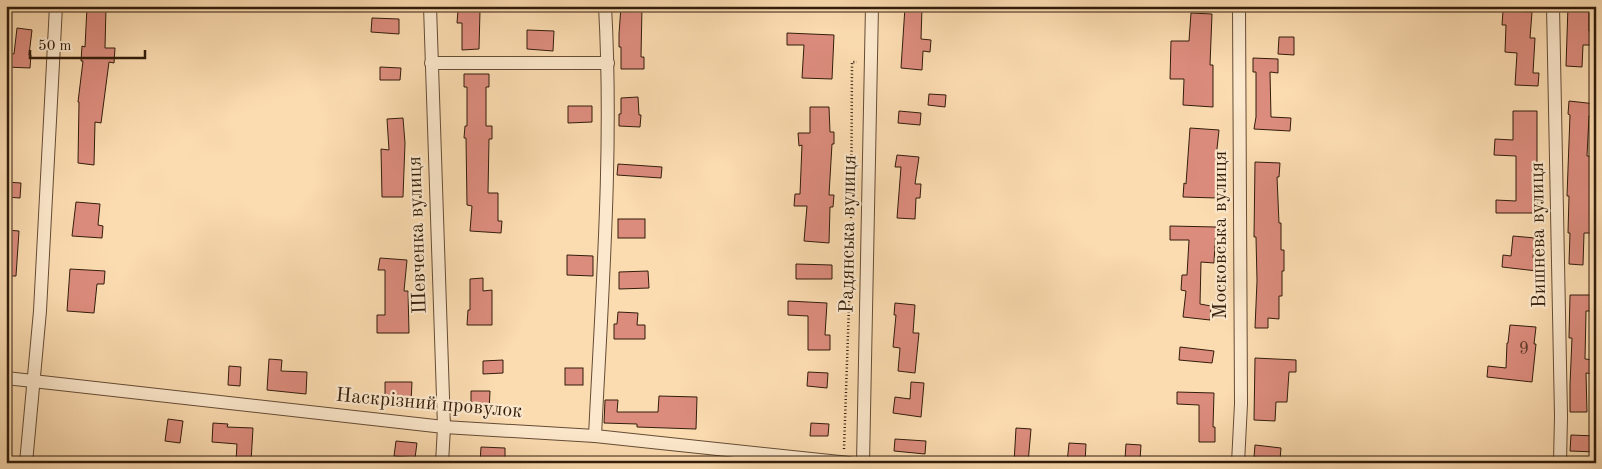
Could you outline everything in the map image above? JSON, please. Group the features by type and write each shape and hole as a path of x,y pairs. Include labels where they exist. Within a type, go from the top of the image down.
{"street":[{"path":"26,463 40,310 56,6"},
{"name":"Шевченка вулиця","path":"430,6 444,427 442,463"},
{"path":"595,436 605,270 608,63 605,6"},
{"name":"Радянська вулиця","path":"863,463 872,6"},
{"name":"Московська вулиця","path":"1238,463 1241,404 1239,6"},
{"name":"Вишнева вулиця","path":"1553,6 1561,406 1560,463"},
{"path":"431,63 608,63"},
{"name":"Наскрізний провулок","path":"6,378 444,427 595,436 849,463"}],"path":[{"path":"844,462 851,248 852,62"}],"building":[{"path":"621,6 642,6 641,57 644,57 644,69 621,69 619,34"},
{"path":"1568,6 1589,6 1589,31 1596,31 1596,45 1583,45 1582,67 1566,66"},
{"path":"87,7 106,7 105,48 115,48 114,63 109,62 101,123 95,122 94,165 78,163 78,102 83,61 81,61 82,46 85,47"},
{"path":"905,7 922,8 921,39 931,40 930,52 923,51 922,70 901,68"},
{"path":"458,10 480,10 479,49 462,50 462,23 457,23"},
{"path":"1503,11 1532,12 1530,38 1535,38 1533,73 1539,73 1538,86 1515,85 1517,53 1505,52 1506,25 1502,25"},
{"path":"1191,13 1212,14 1210,65 1213,65 1213,107 1183,105 1184,79 1170,79 1171,41 1189,41"},
{"path":"372,18 399,19 399,34 371,32"},
{"path":"17,28 32,30 29,55 31,55 30,68 6,67 6,53 14,54"},
{"path":"527,30 554,31 553,51 527,49"},
{"path":"787,33 834,35 832,79 802,78 804,45 787,45"},
{"path":"1279,37 1294,37 1294,55 1278,54"},
{"path":"1253,58 1278,59 1278,73 1270,72 1271,117 1291,118 1290,131 1254,129 1256,117 1256,72 1253,72"},
{"path":"380,67 401,68 400,80 380,80"},
{"path":"464,74 489,74 489,87 486,87 486,126 492,126 492,139 489,139 488,193 498,193 498,221 502,221 501,233 470,231 472,206 467,205 466,138 464,138 465,126 467,126 467,87 464,87"},
{"path":"929,94 946,95 945,107 928,105"},
{"path":"638,97 639,115 641,115 640,127 619,126 621,98"},
{"path":"1569,101 1596,104 1596,117 1589,116 1587,156 1596,157 1596,171 1591,171 1591,218 1594,218 1593,233 1584,233 1583,265 1569,264 1569,196 1567,196"},
{"path":"568,106 592,106 592,122 568,123"},
{"path":"810,107 829,107 830,132 834,132 829,195 834,195 833,207 830,207 829,243 804,241 807,206 794,206 795,194 800,194 802,145 799,146 798,133 810,133"},
{"path":"899,111 921,113 920,125 898,123"},
{"path":"1513,111 1537,111 1537,213 1496,213 1496,200 1516,201 1516,156 1494,155 1495,139 1513,140"},
{"path":"403,118 405,143 403,197 382,197 381,149 389,150 387,119"},
{"path":"1190,128 1219,130 1216,158 1219,158 1217,198 1183,197 1184,183 1186,184"},
{"path":"897,155 919,157 915,184 921,184 920,198 916,198 915,219 897,218 901,167 895,167"},
{"path":"1255,162 1280,163 1279,177 1277,177 1281,250 1284,250 1284,271 1282,271 1282,296 1279,296 1279,319 1268,318 1268,328 1255,328 1257,281 1256,237 1254,237"},
{"path":"618,164 662,167 661,178 617,175"},
{"path":"6,182 21,183 20,198 6,197"},
{"path":"76,202 100,204 98,225 103,226 102,238 72,236"},
{"path":"618,219 645,219 645,238 618,238"},
{"path":"1170,226 1216,227 1214,263 1201,262 1200,304 1211,306 1210,320 1183,317 1186,291 1181,290 1182,275 1187,275 1189,240 1170,240"},
{"path":"6,230 19,231 16,276 6,276"},
{"path":"1513,236 1535,238 1533,258 1538,259 1537,271 1502,267 1503,255 1511,256"},
{"path":"567,255 593,256 593,276 567,275"},
{"path":"380,258 407,260 404,291 408,291 409,333 377,333 377,315 385,315 385,270 378,270"},
{"path":"796,264 832,265 832,279 796,279"},
{"path":"70,269 105,271 104,284 97,284 94,313 67,311"},
{"path":"648,271 649,288 619,289 619,272"},
{"path":"483,278 483,291 492,290 492,325 467,325 468,310 470,310 470,279"},
{"path":"1570,295 1593,295 1593,311 1586,311 1585,359 1595,360 1594,374 1586,373 1587,412 1570,412 1572,338 1569,338"},
{"path":"788,301 827,303 825,335 830,335 830,350 808,350 808,316 788,315"},
{"path":"895,303 915,305 913,333 919,333 915,373 898,371 900,348 893,347 896,315 894,315"},
{"path":"618,312 638,313 637,325 645,325 645,339 614,339 614,324 617,324"},
{"path":"1510,325 1536,327 1532,382 1487,377 1488,366 1506,368"},
{"path":"1180,347 1214,351 1212,363 1179,360"},
{"path":"1255,358 1296,360 1296,372 1289,372 1287,402 1276,402 1275,421 1254,420"},
{"path":"269,359 282,360 281,371 307,372 306,394 267,390"},
{"path":"503,360 503,373 483,374 483,361"},
{"path":"229,366 241,367 240,386 228,385"},
{"path":"565,368 583,368 583,385 565,385"},
{"path":"808,372 828,373 827,388 807,386"},
{"path":"385,382 412,382 411,402 385,402"},
{"path":"911,382 924,383 921,417 893,413 895,397 910,399"},
{"path":"471,391 490,391 489,412 471,411"},
{"path":"1177,392 1214,393 1213,427 1215,427 1215,442 1199,442 1199,405 1177,404"},
{"path":"659,396 697,397 696,429 637,427 637,424 604,423 605,400 618,400 617,412 658,412"},
{"path":"168,419 183,421 180,443 165,441"},
{"path":"213,423 228,424 227,427 253,428 251,462 236,461 237,444 212,442"},
{"path":"811,423 829,424 828,436 810,436"},
{"path":"1016,428 1031,429 1028,463 1014,463"},
{"path":"1571,435 1596,436 1596,452 1570,451"},
{"path":"895,439 926,441 925,454 894,451"},
{"path":"396,441 417,443 415,458 394,456"},
{"path":"1069,443 1086,444 1085,463 1067,463"},
{"path":"1126,444 1141,445 1140,460 1125,459"},
{"path":"1255,445 1281,448 1280,460 1254,457"},
{"path":"481,447 505,448 505,463 480,463"}]}
